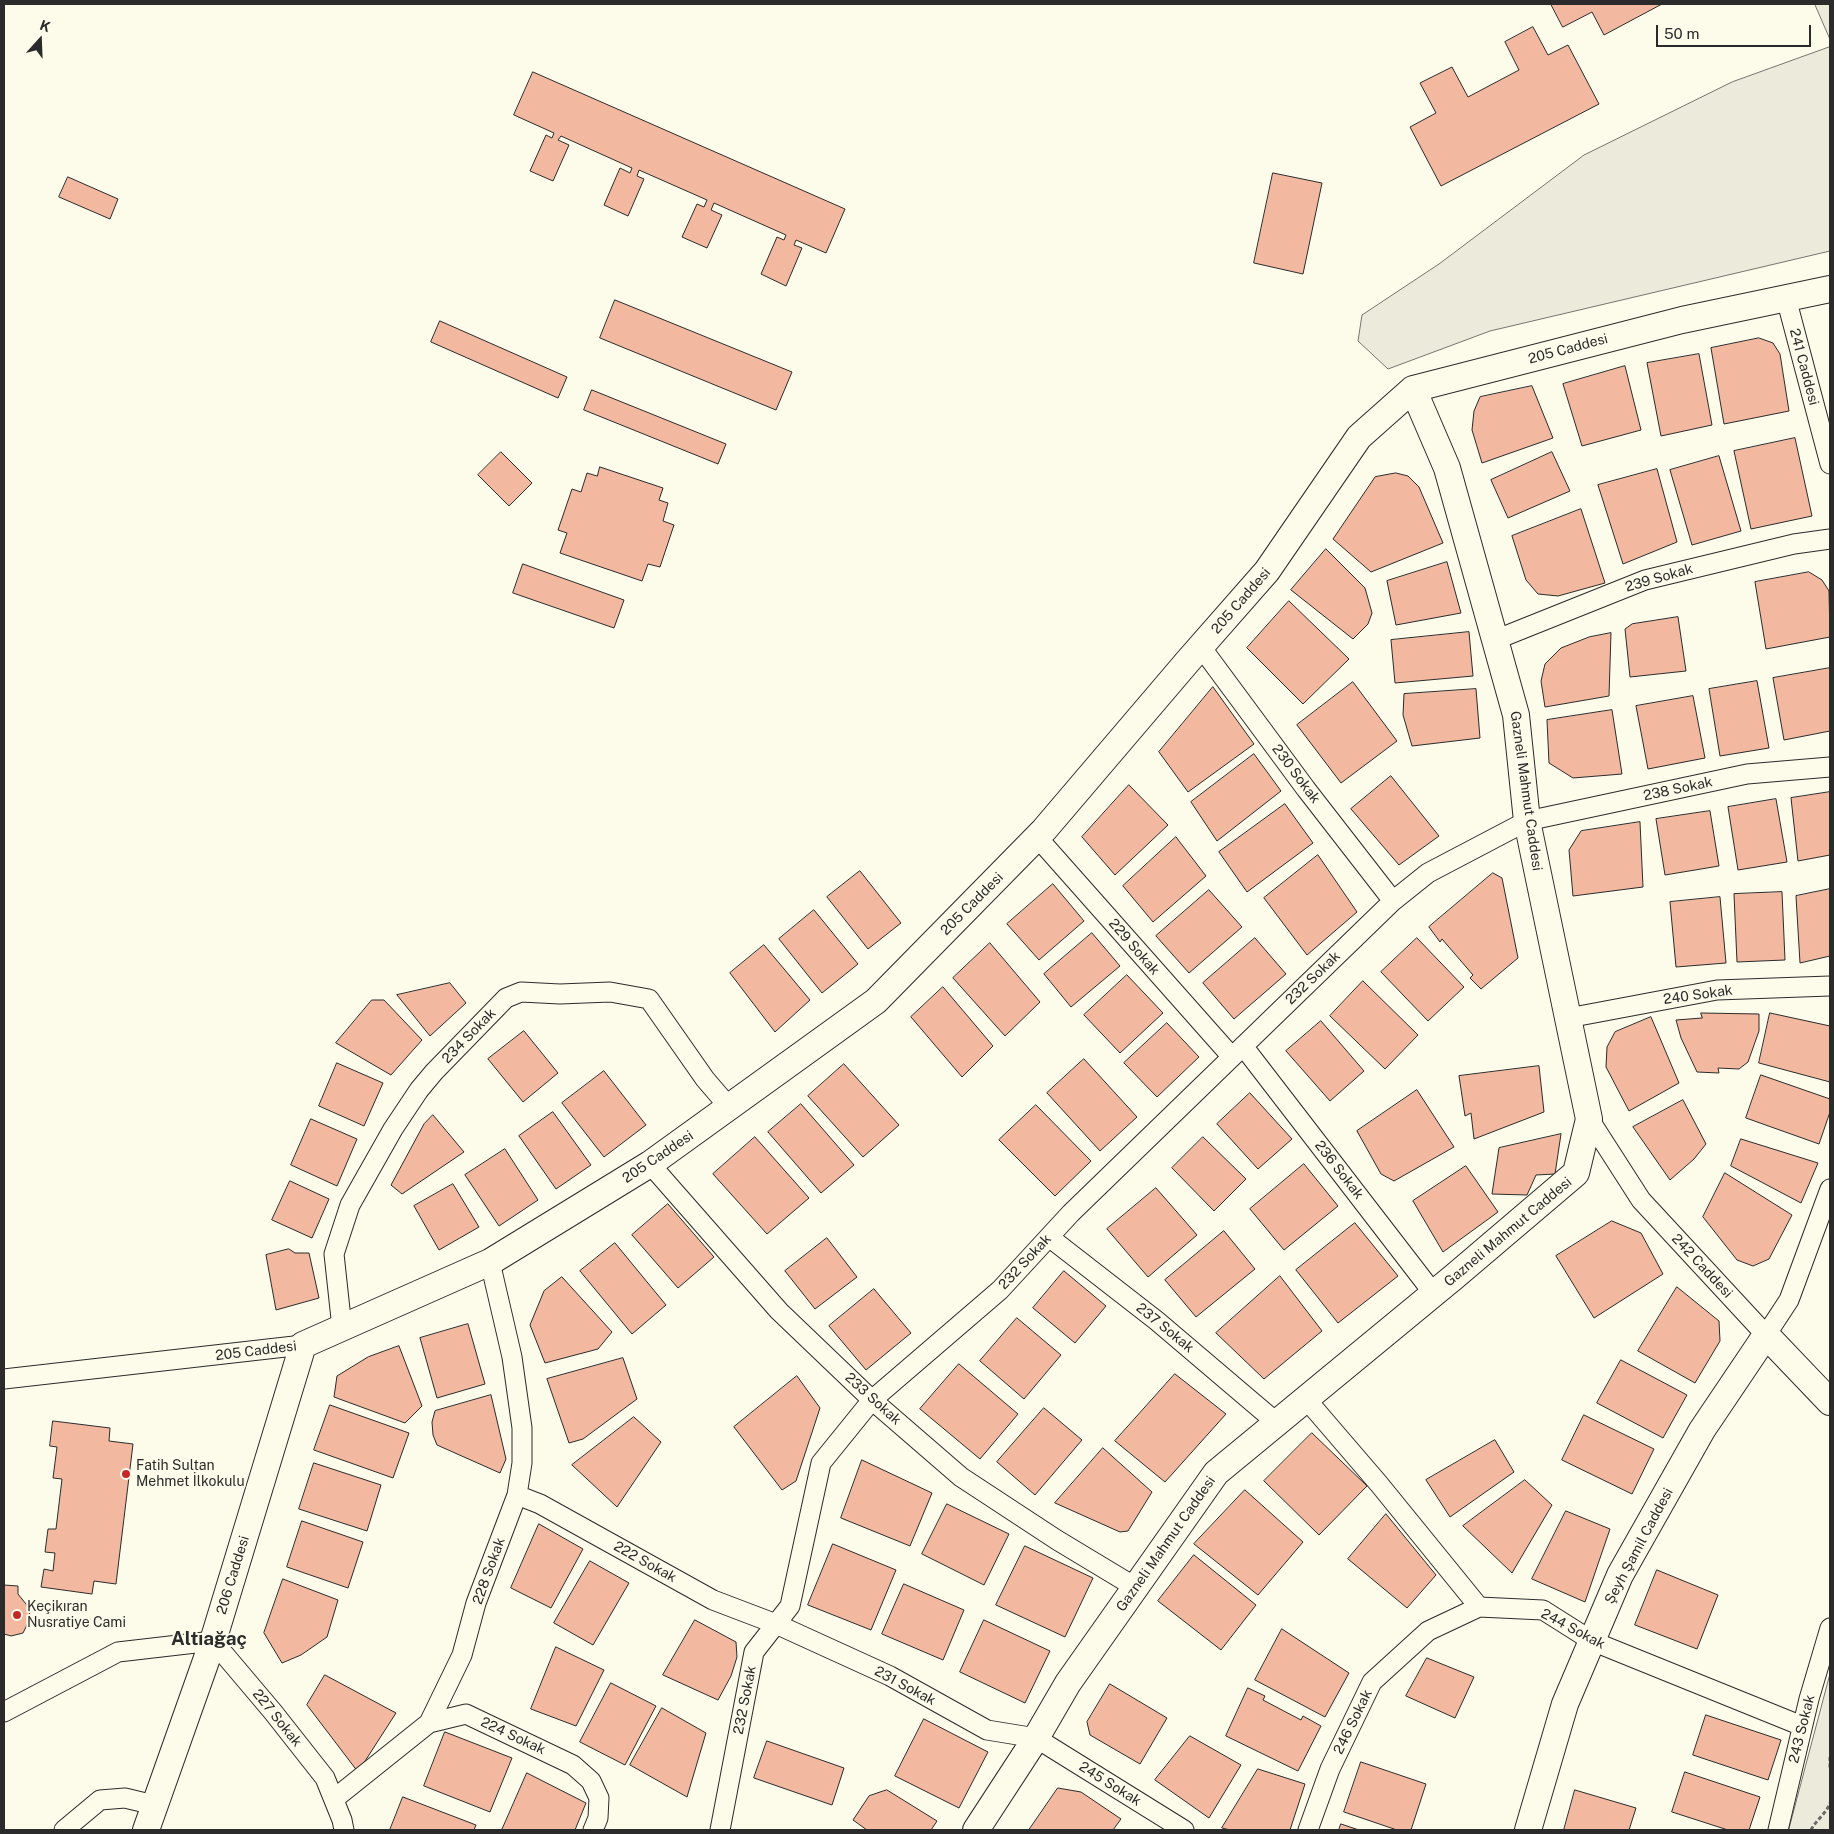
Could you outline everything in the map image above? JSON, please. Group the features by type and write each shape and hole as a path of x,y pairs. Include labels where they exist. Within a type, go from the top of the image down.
{"street":[{"name":"205 Caddesi","path":"4,1379 303,1345 490,1262 650,1164 876,1001 1037,837 1267,572 1359,436 1413,389 1682,320 1830,289"},
{"name":"241 Caddesi","path":"1786,298 1830,464"},
{"name":"Gazneli Mahmut Caddesi","path":"976,1830 1036,1738 1068,1683 1216,1473 1434,1294 1576,1173 1589,1119 1527,820 1516,715 1447,468 1413,389"},
{"name":"239 Sokak","path":"1495,640 1645,580 1794,544 1830,539"},
{"name":"230 Sokak","path":"1201,647 1306,789 1393,901"},
{"name":"238 Sokak","path":"1527,820 1747,774 1830,767"},
{"name":"232 Sokak","path":"720,1830 754,1652 790,1606 821,1463 872,1400 1000,1290 1049,1237 1237,1051 1393,901 1428,873 1527,820"},
{"name":"229 Sokak","path":"1037,837 1237,1051"},
{"name":"240 Sokak","path":"1568,1018 1717,990 1830,986"},
{"name":"234 Sokak","path":"342,1328 334,1254 350,1205 393,1129 419,1090 506,998 521,992 560,994 610,992 649,999 705,1079 729,1107"},
{"name":"236 Sokak","path":"1237,1051 1434,1294"},
{"name":"242 Caddesi","path":"1589,1119 1641,1200 1830,1402"},
{"name":"233 Sokak","path":"650,1164 779,1311 872,1400 961,1477 1057,1540 1135,1587"},
{"path":"1766,1335 1789,1300 1830,1189"},
{"name":"237 Sokak","path":"1049,1237 1158,1321 1277,1423"},
{"name":"228 Sokak","path":"334,1800 429,1723 462,1654 476,1603 517,1495 522,1464 522,1428 512,1357 490,1262"},
{"name":"Şeyh Şamil Caddesi","path":"1528,1830 1566,1704 1620,1576 1702,1430 1766,1335"},
{"name":"206 Caddesi","path":"146,1830 213,1641 303,1345"},
{"path":"1306,1399 1383,1489 1479,1607"},
{"name":"222 Sokak","path":"517,1495 540,1504 712,1600 776,1624"},
{"name":"244 Sokak","path":"1479,1607 1544,1610 1592,1641 1802,1726"},
{"name":"246 Sokak","path":"1308,1830 1330,1769 1372,1682 1428,1631 1479,1607"},
{"name":"231 Sokak","path":"776,1624 890,1676 987,1730 1036,1738"},
{"name":"243 Sokak","path":"1778,1830 1802,1726 1830,1628"},
{"path":"4,1712 118,1652 213,1641"},
{"name":"227 Sokak","path":"213,1641 273,1712 325,1778 334,1800"},
{"name":"224 Sokak","path":"429,1723 466,1714 573,1765 591,1780 600,1798 598,1818 593,1830"},
{"name":"245 Sokak","path":"1036,1738 1184,1830"},
{"path":"64,1830 100,1800 125,1798 154,1805"},
{"path":"334,1800 344,1830"}],"path":[{"path":"1830,1757 1830,1768"},
{"path":"1811,1830 1823,1816 1830,1803"}],"shaded area":[{"path":"1815,4 1830,4 1830,39"},
{"path":"1830,47 1830,251 1490,331 1388,369 1358,341 1362,315 1439,264 1584,155 1732,82"},
{"path":"1830,1674 1830,1830 1789,1830"}],"building":[{"path":"1551,4 1662,4 1604,35 1592,12 1563,27"},
{"path":"1533,27 1548,55 1568,45 1599,104 1441,186 1410,127 1436,113 1420,83 1452,67 1468,97 1519,70 1505,42"},
{"path":"533,72 845,209 826,253 796,240 794,245 802,248 786,286 761,274 777,237 784,240 786,235 714,203 711,210 722,215 707,248 682,237 697,204 704,207 707,200 639,170 637,176 644,179 628,216 604,205 620,168 630,173 632,168 561,136 558,140 569,145 553,181 530,171 546,135 552,138 554,133 514,115"},
{"path":"1273,173 1322,183 1303,274 1254,263"},
{"path":"68,177 118,199 110,219 59,197"},
{"path":"615,300 792,372 776,410 600,338"},
{"path":"440,321 567,377 558,398 431,342"},
{"path":"1759,338 1773,343 1780,354 1789,411 1724,424 1711,348"},
{"path":"1699,354 1712,425 1661,436 1647,363"},
{"path":"1625,366 1641,430 1582,446 1563,384"},
{"path":"1532,386 1553,438 1482,463 1472,430 1474,411 1480,397"},
{"path":"592,390 726,444 718,464 584,410"},
{"path":"1795,438 1812,516 1751,529 1734,451"},
{"path":"501,452 532,483 509,506 478,475"},
{"path":"1552,452 1570,491 1508,518 1491,480"},
{"path":"1719,456 1741,531 1692,545 1670,470"},
{"path":"600,467 663,488 659,500 668,503 663,521 674,525 660,567 648,564 642,581 560,553 567,533 558,530 572,489 581,492 587,473 597,476"},
{"path":"1657,469 1677,542 1623,564 1598,485"},
{"path":"1396,473 1408,476 1419,487 1443,543 1371,572 1333,539 1375,477"},
{"path":"1581,509 1605,583 1558,596 1538,594 1526,580 1512,536"},
{"path":"1326,549 1365,588 1372,613 1368,624 1353,639 1291,590"},
{"path":"1447,562 1461,613 1396,625 1387,581"},
{"path":"523,564 624,600 614,628 513,593"},
{"path":"1809,572 1822,580 1829,591 1830,637 1766,649 1755,582"},
{"path":"1289,601 1349,659 1303,704 1247,648"},
{"path":"1678,617 1686,671 1630,677 1625,629 1632,624"},
{"path":"1469,632 1473,676 1395,683 1391,640"},
{"path":"1611,633 1609,696 1545,707 1541,681 1545,664 1561,648 1589,637"},
{"path":"1830,668 1830,731 1784,740 1773,678"},
{"path":"1757,681 1769,748 1720,756 1709,689"},
{"path":"1353,682 1397,741 1341,783 1297,725"},
{"path":"1213,687 1254,744 1188,792 1159,752"},
{"path":"1476,689 1480,738 1412,746 1403,715 1404,694"},
{"path":"1693,696 1705,758 1648,769 1636,706"},
{"path":"1612,710 1622,774 1573,778 1549,763 1547,720"},
{"path":"1254,754 1281,791 1217,841 1191,802"},
{"path":"1391,776 1439,836 1399,865 1351,809"},
{"path":"1129,785 1168,825 1115,875 1082,837"},
{"path":"1830,792 1830,855 1798,861 1791,798"},
{"path":"1776,799 1787,862 1738,870 1728,807"},
{"path":"1285,804 1313,843 1247,892 1219,852"},
{"path":"1710,811 1719,866 1665,875 1656,819"},
{"path":"1640,822 1643,887 1573,896 1569,850 1581,831"},
{"path":"1176,837 1206,876 1153,922 1123,886"},
{"path":"1318,855 1357,912 1307,955 1264,898"},
{"path":"860,871 901,923 868,949 827,897"},
{"path":"1493,873 1502,878 1518,958 1481,989 1470,978 1473,975 1442,939 1440,942 1429,927"},
{"path":"1053,884 1084,921 1039,960 1007,924"},
{"path":"1830,889 1830,956 1800,963 1796,896"},
{"path":"1209,890 1242,927 1189,973 1156,936"},
{"path":"1782,892 1785,960 1737,962 1734,894"},
{"path":"1720,897 1726,963 1676,967 1670,902"},
{"path":"814,910 858,964 822,993 779,939"},
{"path":"1092,933 1120,966 1071,1007 1044,974"},
{"path":"1255,938 1286,974 1234,1019 1203,983"},
{"path":"1417,938 1464,987 1428,1021 1381,972"},
{"path":"990,943 1040,1002 1005,1036 953,978"},
{"path":"764,945 810,1000 775,1032 730,973"},
{"path":"1127,975 1163,1013 1120,1053 1084,1015"},
{"path":"1363,981 1418,1035 1385,1069 1330,1016"},
{"path":"450,983 466,1003 430,1036 397,995"},
{"path":"943,987 993,1046 962,1077 911,1017"},
{"path":"372,1000 384,1000 422,1040 391,1075 336,1043"},
{"path":"1701,1013 1759,1014 1759,1031 1748,1062 1739,1069 1718,1068 1719,1073 1697,1072 1681,1038 1676,1020 1702,1018"},
{"path":"1770,1013 1830,1026 1830,1082 1759,1063"},
{"path":"1651,1017 1679,1083 1629,1111 1606,1067 1607,1047 1615,1032"},
{"path":"1321,1021 1364,1071 1330,1101 1286,1051"},
{"path":"1167,1023 1199,1057 1157,1097 1124,1063"},
{"path":"524,1031 558,1073 523,1102 488,1059"},
{"path":"1084,1059 1137,1117 1100,1151 1047,1093"},
{"path":"337,1063 383,1083 364,1126 319,1106"},
{"path":"844,1064 899,1125 863,1157 808,1096"},
{"path":"1539,1066 1544,1112 1474,1139 1471,1113 1465,1116 1459,1076"},
{"path":"604,1071 646,1125 604,1157 562,1103"},
{"path":"1761,1075 1830,1099 1830,1112 1819,1144 1746,1118"},
{"path":"1417,1090 1454,1147 1394,1181 1381,1174 1357,1131"},
{"path":"1250,1093 1292,1139 1258,1169 1217,1124"},
{"path":"1683,1100 1706,1144 1694,1159 1670,1180 1633,1127"},
{"path":"801,1104 854,1165 821,1193 768,1132"},
{"path":"1036,1105 1091,1161 1055,1196 999,1140"},
{"path":"553,1112 591,1165 556,1189 519,1136"},
{"path":"433,1115 464,1152 402,1194 391,1185 424,1124"},
{"path":"311,1119 357,1139 337,1186 291,1165"},
{"path":"1561,1134 1555,1174 1536,1175 1527,1195 1492,1194 1499,1148"},
{"path":"755,1137 809,1198 767,1234 713,1174"},
{"path":"1203,1137 1246,1179 1214,1211 1172,1168"},
{"path":"1741,1139 1818,1163 1801,1203 1731,1166"},
{"path":"505,1149 538,1200 499,1226 465,1175"},
{"path":"1304,1164 1338,1206 1284,1250 1250,1209"},
{"path":"1466,1166 1498,1212 1443,1252 1413,1201"},
{"path":"1725,1173 1792,1215 1769,1259 1753,1266 1737,1260 1703,1217"},
{"path":"290,1181 329,1199 312,1238 272,1220"},
{"path":"453,1184 479,1227 439,1250 414,1206"},
{"path":"1156,1188 1197,1235 1148,1277 1107,1229"},
{"path":"668,1204 714,1257 678,1288 632,1235"},
{"path":"1612,1221 1641,1233 1663,1274 1594,1318 1556,1256"},
{"path":"1355,1223 1398,1276 1338,1323 1296,1270"},
{"path":"1224,1231 1255,1269 1196,1317 1165,1280"},
{"path":"827,1238 857,1277 815,1309 785,1271"},
{"path":"615,1243 666,1305 632,1334 580,1271"},
{"path":"289,1249 295,1253 309,1253 319,1298 276,1310 266,1255"},
{"path":"1064,1271 1106,1306 1075,1343 1033,1308"},
{"path":"1280,1276 1322,1331 1264,1379 1216,1333"},
{"path":"562,1277 612,1332 598,1349 545,1363 530,1325 544,1291"},
{"path":"1677,1287 1719,1321 1720,1341 1695,1383 1638,1351"},
{"path":"874,1289 911,1333 866,1370 829,1326"},
{"path":"1017,1318 1061,1355 1024,1399 980,1361"},
{"path":"468,1324 485,1384 437,1398 420,1338"},
{"path":"399,1346 422,1406 405,1423 334,1397 337,1376 368,1357"},
{"path":"623,1358 637,1399 583,1439 569,1443 547,1379"},
{"path":"1621,1360 1687,1395 1663,1438 1597,1403"},
{"path":"959,1364 1018,1414 980,1459 920,1409"},
{"path":"1175,1374 1226,1414 1165,1482 1115,1441"},
{"path":"797,1376 820,1408 796,1481 782,1490 734,1427"},
{"path":"491,1395 506,1459 500,1473 437,1445 433,1435 432,1422 435,1411"},
{"path":"330,1405 409,1433 393,1478 314,1450"},
{"path":"1044,1408 1082,1440 1035,1495 997,1462"},
{"path":"1584,1415 1654,1449 1632,1494 1562,1460"},
{"path":"634,1417 661,1442 617,1507 572,1465"},
{"path":"53,1421 110,1428 109,1441 133,1444 116,1584 94,1581 92,1594 41,1587 44,1569 53,1571 55,1553 45,1552 48,1529 56,1529 62,1479 53,1478 57,1447 50,1446"},
{"path":"1312,1433 1367,1486 1319,1535 1264,1481"},
{"path":"1495,1440 1514,1472 1450,1517 1426,1480"},
{"path":"1103,1448 1152,1492 1128,1531 1120,1532 1055,1503"},
{"path":"862,1460 932,1493 910,1546 841,1518"},
{"path":"314,1463 381,1485 367,1531 299,1509"},
{"path":"1525,1480 1552,1505 1512,1573 1463,1526"},
{"path":"1245,1490 1303,1542 1258,1595 1194,1544"},
{"path":"947,1504 1009,1534 984,1585 922,1554"},
{"path":"1566,1511 1610,1529 1585,1602 1532,1579"},
{"path":"1386,1514 1436,1575 1407,1608 1348,1559"},
{"path":"302,1521 363,1542 348,1588 287,1567"},
{"path":"539,1524 583,1549 551,1608 511,1588"},
{"path":"833,1544 896,1570 871,1630 808,1605"},
{"path":"1025,1546 1093,1578 1065,1637 996,1605"},
{"path":"1194,1555 1256,1605 1221,1650 1158,1601"},
{"path":"590,1561 629,1583 593,1645 554,1623"},
{"path":"1657,1570 1718,1595 1697,1649 1635,1625"},
{"path":"283,1579 338,1600 327,1637 301,1655 282,1663 264,1633"},
{"path":"904,1584 964,1610 943,1660 882,1634"},
{"name":"Keçikıran Nusratiye Cami","path":"4,1585 18,1586 18,1594 30,1609 29,1621 23,1633 11,1636 4,1634"},
{"path":"695,1620 736,1642 737,1657 731,1676 718,1700 663,1675"},
{"path":"984,1620 1050,1651 1025,1703 960,1672"},
{"path":"1282,1629 1349,1673 1325,1717 1255,1680"},
{"path":"556,1647 604,1670 576,1726 531,1709"},
{"path":"1427,1658 1474,1677 1455,1718 1406,1696"},
{"path":"325,1675 396,1713 358,1772 307,1705"},
{"path":"611,1683 656,1706 625,1765 580,1742"},
{"path":"1110,1684 1167,1718 1140,1764 1090,1735 1087,1722"},
{"path":"1248,1688 1265,1696 1263,1700 1301,1720 1303,1716 1321,1726 1298,1771 1226,1736"},
{"path":"662,1708 706,1733 687,1797 630,1765"},
{"path":"1706,1715 1781,1740 1768,1780 1693,1755"},
{"path":"924,1719 988,1752 959,1808 895,1776"},
{"path":"445,1732 512,1758 490,1812 424,1786"},
{"path":"1190,1736 1241,1765 1209,1818 1155,1780"},
{"path":"767,1741 844,1768 832,1805 754,1778"},
{"path":"1361,1762 1426,1784 1411,1830 1397,1830 1344,1812"},
{"path":"1258,1769 1305,1784 1290,1830 1230,1830 1222,1828"},
{"path":"1685,1772 1760,1797 1749,1830 1728,1830 1672,1812"},
{"path":"527,1773 586,1803 575,1830 502,1830"},
{"path":"1058,1788 1081,1792 1121,1819 1113,1830 1029,1830"},
{"path":"887,1790 937,1821 931,1830 867,1830 853,1820 869,1796"},
{"path":"1575,1790 1636,1808 1629,1830 1564,1830"},
{"path":"403,1797 476,1825 474,1830 390,1830"},
{"path":"1341,1824 1359,1830 1339,1830"}],"place":[{"name":"Fatih Sultan Mehmet İlkokulu","path":"126,1474"},
{"name":"Keçikıran Nusratiye Cami","path":"17,1615"}],"district":[{"name":"Altıağaç","path":"209,1639"}]}
